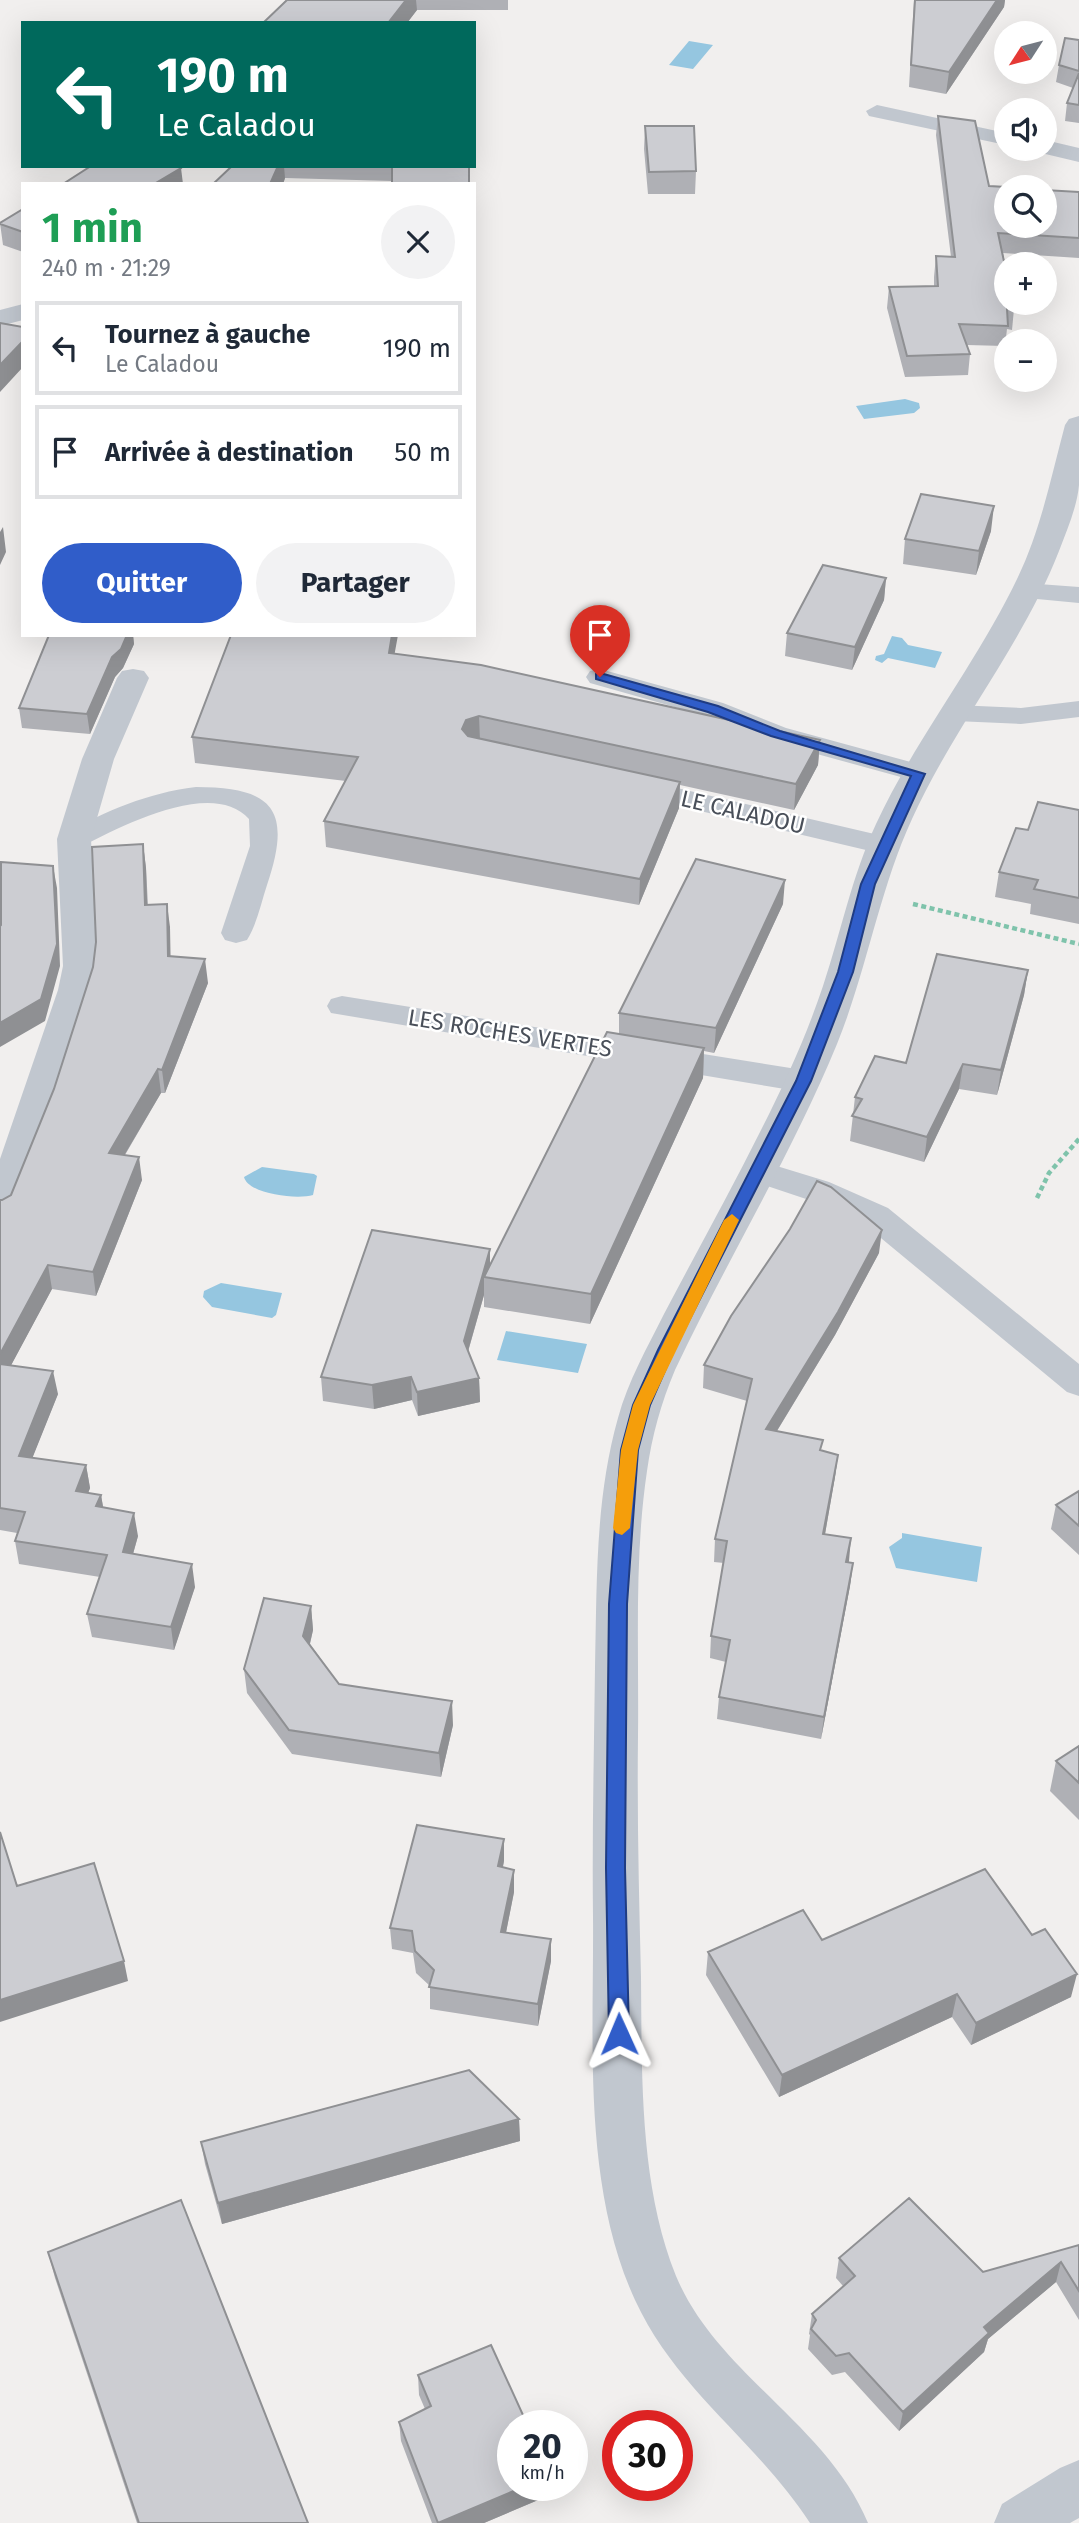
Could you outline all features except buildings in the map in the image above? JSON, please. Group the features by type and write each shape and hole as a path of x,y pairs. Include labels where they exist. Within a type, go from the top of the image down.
{"street":[{"path":"0,318 21,313"},
{"path":"841,2523 824,2493 799,2461 703,2363 674,2322 655,2287 639,2238 627,2174 619,2034 615,1854 618,1604 630,1450 642,1405 666,1350 803,1081 846,972 865,892 883,845 919,774 1025,591 1050,537 1079,425"},
{"path":"0,1207 37,1112 76,990 80,966 75,839 98,759 133,678"},
{"path":"1021,2523 1079,2487"}],"lane":[{"path":"877,111 994,136"},
{"path":"1057,150 1079,155"},
{"path":"1025,591 1079,594"},
{"path":"600,677 713,709 776,734 919,774"},
{"path":"955,713 1021,716 1079,709"},
{"name":"LE CALADOU","path":"601,780 883,845"},
{"path":"75,839 133,810 174,798 237,798 249,803 261,815 266,834 236,933"},
{"name":"LES ROCHES VERTES","path":"342,1006 803,1081"},
{"path":"757,1171 814,1187 847,1200 876,1216 1079,1383"}],"path":[{"path":"865,892 1079,944"},
{"path":"1037,1198 1049,1173 1079,1139"}],"water":[{"path":"689,41 713,45 693,69 669,65"},
{"path":"905,399 919,403 920,408 914,413 864,419 856,406"},
{"path":"892,636 902,638 908,645 942,652 935,668 888,658 882,663 875,660 876,656 884,654"},
{"path":"262,1167 314,1174 317,1176 313,1195 285,1196 254,1188 244,1177"},
{"path":"221,1283 282,1293 276,1315 272,1318 212,1307 203,1297 204,1291"},
{"path":"506,1331 587,1344 578,1373 497,1360"},
{"path":"902,1533 982,1547 977,1582 896,1568 889,1547 902,1538"}],"slow traffic":[{"path":"622,1528 630,1450 642,1405 666,1350 732,1220"}],"route":[{"path":"600,677 713,709 776,734 919,774 883,845 868,884 846,972 803,1081 666,1350 642,1405 630,1450 623,1504 618,1604 615,1868 619,2034"}]}
